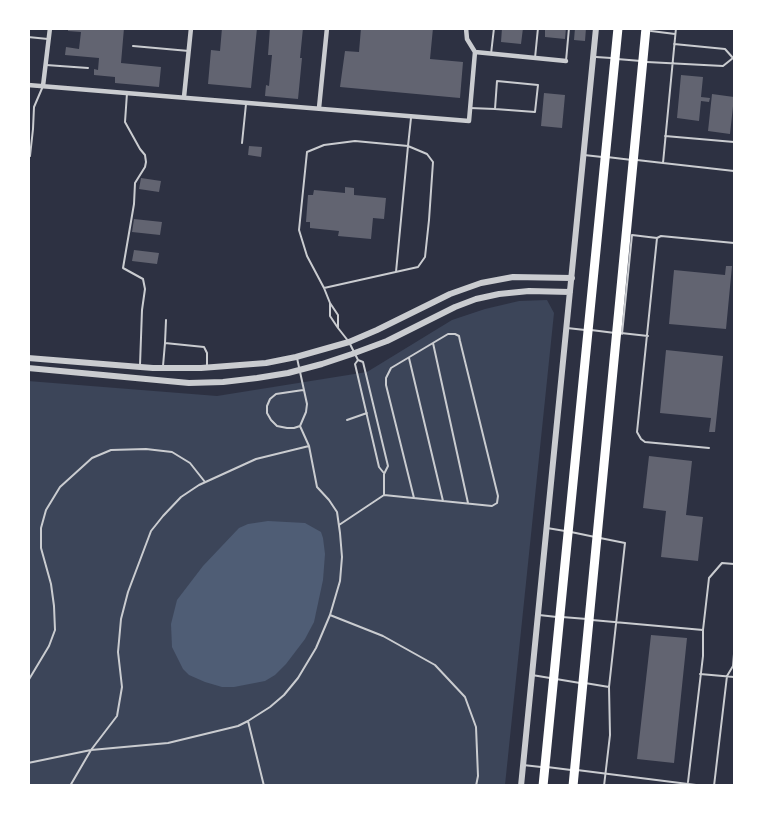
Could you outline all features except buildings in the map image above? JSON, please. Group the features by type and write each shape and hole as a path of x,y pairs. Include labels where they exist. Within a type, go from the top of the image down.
{"highway":[{"path":"543,786 618,28"},
{"path":"573,786 649,30"}],"street":[{"path":"44,86 50,28"},
{"path":"184,97 191,28"},
{"path":"319,108 327,28"},
{"path":"28,85 469,121 475,52 467,39 466,28"},
{"path":"521,786 596,28"},
{"path":"475,52 566,61"},
{"path":"28,358 140,368 207,368 266,363 349,342 450,294 481,283 513,278 572,278"},
{"path":"28,368 189,382 223,382 257,378 356,356 454,307 476,299 529,291 570,292"}],"lane":[{"path":"492,54 494,28"},
{"path":"535,58 538,28"},
{"path":"566,61 569,28"},
{"path":"663,163 676,28"},
{"path":"649,30 675,34"},
{"path":"28,37 48,39"},
{"path":"593,57 723,66 733,58 725,49 674,44"},
{"path":"133,46 189,51"},
{"path":"46,65 88,68"},
{"path":"470,108 535,112 538,85 497,81 495,109"},
{"path":"28,155 30,156 34,107 44,86"},
{"path":"127,93 125,122 145,155 146,162 135,183 134,204 123,268 143,279 145,289 140,368"},
{"path":"242,143 246,102"},
{"path":"28,106 34,107"},
{"path":"396,272 411,116"},
{"path":"665,136 735,142"},
{"path":"324,288 418,267 425,257 429,220 433,162 427,154 408,146 355,141 324,145 307,152 298,230 307,256 338,315 338,328"},
{"path":"584,155 735,171"},
{"path":"622,334 632,235 735,243"},
{"path":"657,238 637,432 645,442 709,448"},
{"path":"330,303 330,316 356,356 363,362 388,466 384,474 384,495"},
{"path":"163,368 166,320"},
{"path":"567,328 648,336"},
{"path":"339,525 384,495 443,501 495,505 498,496 459,336 455,334 448,334 391,368 386,378 414,498"},
{"path":"165,342 204,347 207,352 207,368"},
{"path":"433,343 468,503"},
{"path":"356,356 355,364 379,467 384,474"},
{"path":"29,762 91,750 168,743 238,726 270,707 298,678 316,648 330,615 340,581 342,556 337,512 317,488 309,446 300,426 307,404 296,357"},
{"path":"409,358 443,501"},
{"path":"300,426 287,428 277,426 267,413 267,406 276,394 304,390"},
{"path":"347,420 367,413"},
{"path":"70,786 91,750 117,716 122,687 118,652 122,619 128,592 151,531 181,497 205,482 256,459 309,446"},
{"path":"28,681 49,646 55,630 51,584 41,548 41,528 46,510 60,487 92,459 111,450 146,449 172,452 190,463 205,482"},
{"path":"547,528 625,543 609,687 610,735 604,786"},
{"path":"688,783 703,656 703,630 709,579 722,563 735,564"},
{"path":"330,615 383,636 435,665 465,697 476,727 477,786"},
{"path":"538,615 703,630"},
{"path":"714,786 727,676 733,666 735,654"},
{"path":"700,674 735,677"},
{"path":"532,675 609,687"},
{"path":"248,721 264,786"},
{"path":"524,765 704,786"}],"shaded area":[{"path":"547,300 554,313 505,785 29,785 28,381 217,396 367,372 452,320 519,301"},
{"path":"268,521 305,523 321,532 325,554 323,580 314,622 305,639 286,664 265,681 222,687 189,675 183,669 172,647 171,624 177,600 203,566 239,528"}]}
